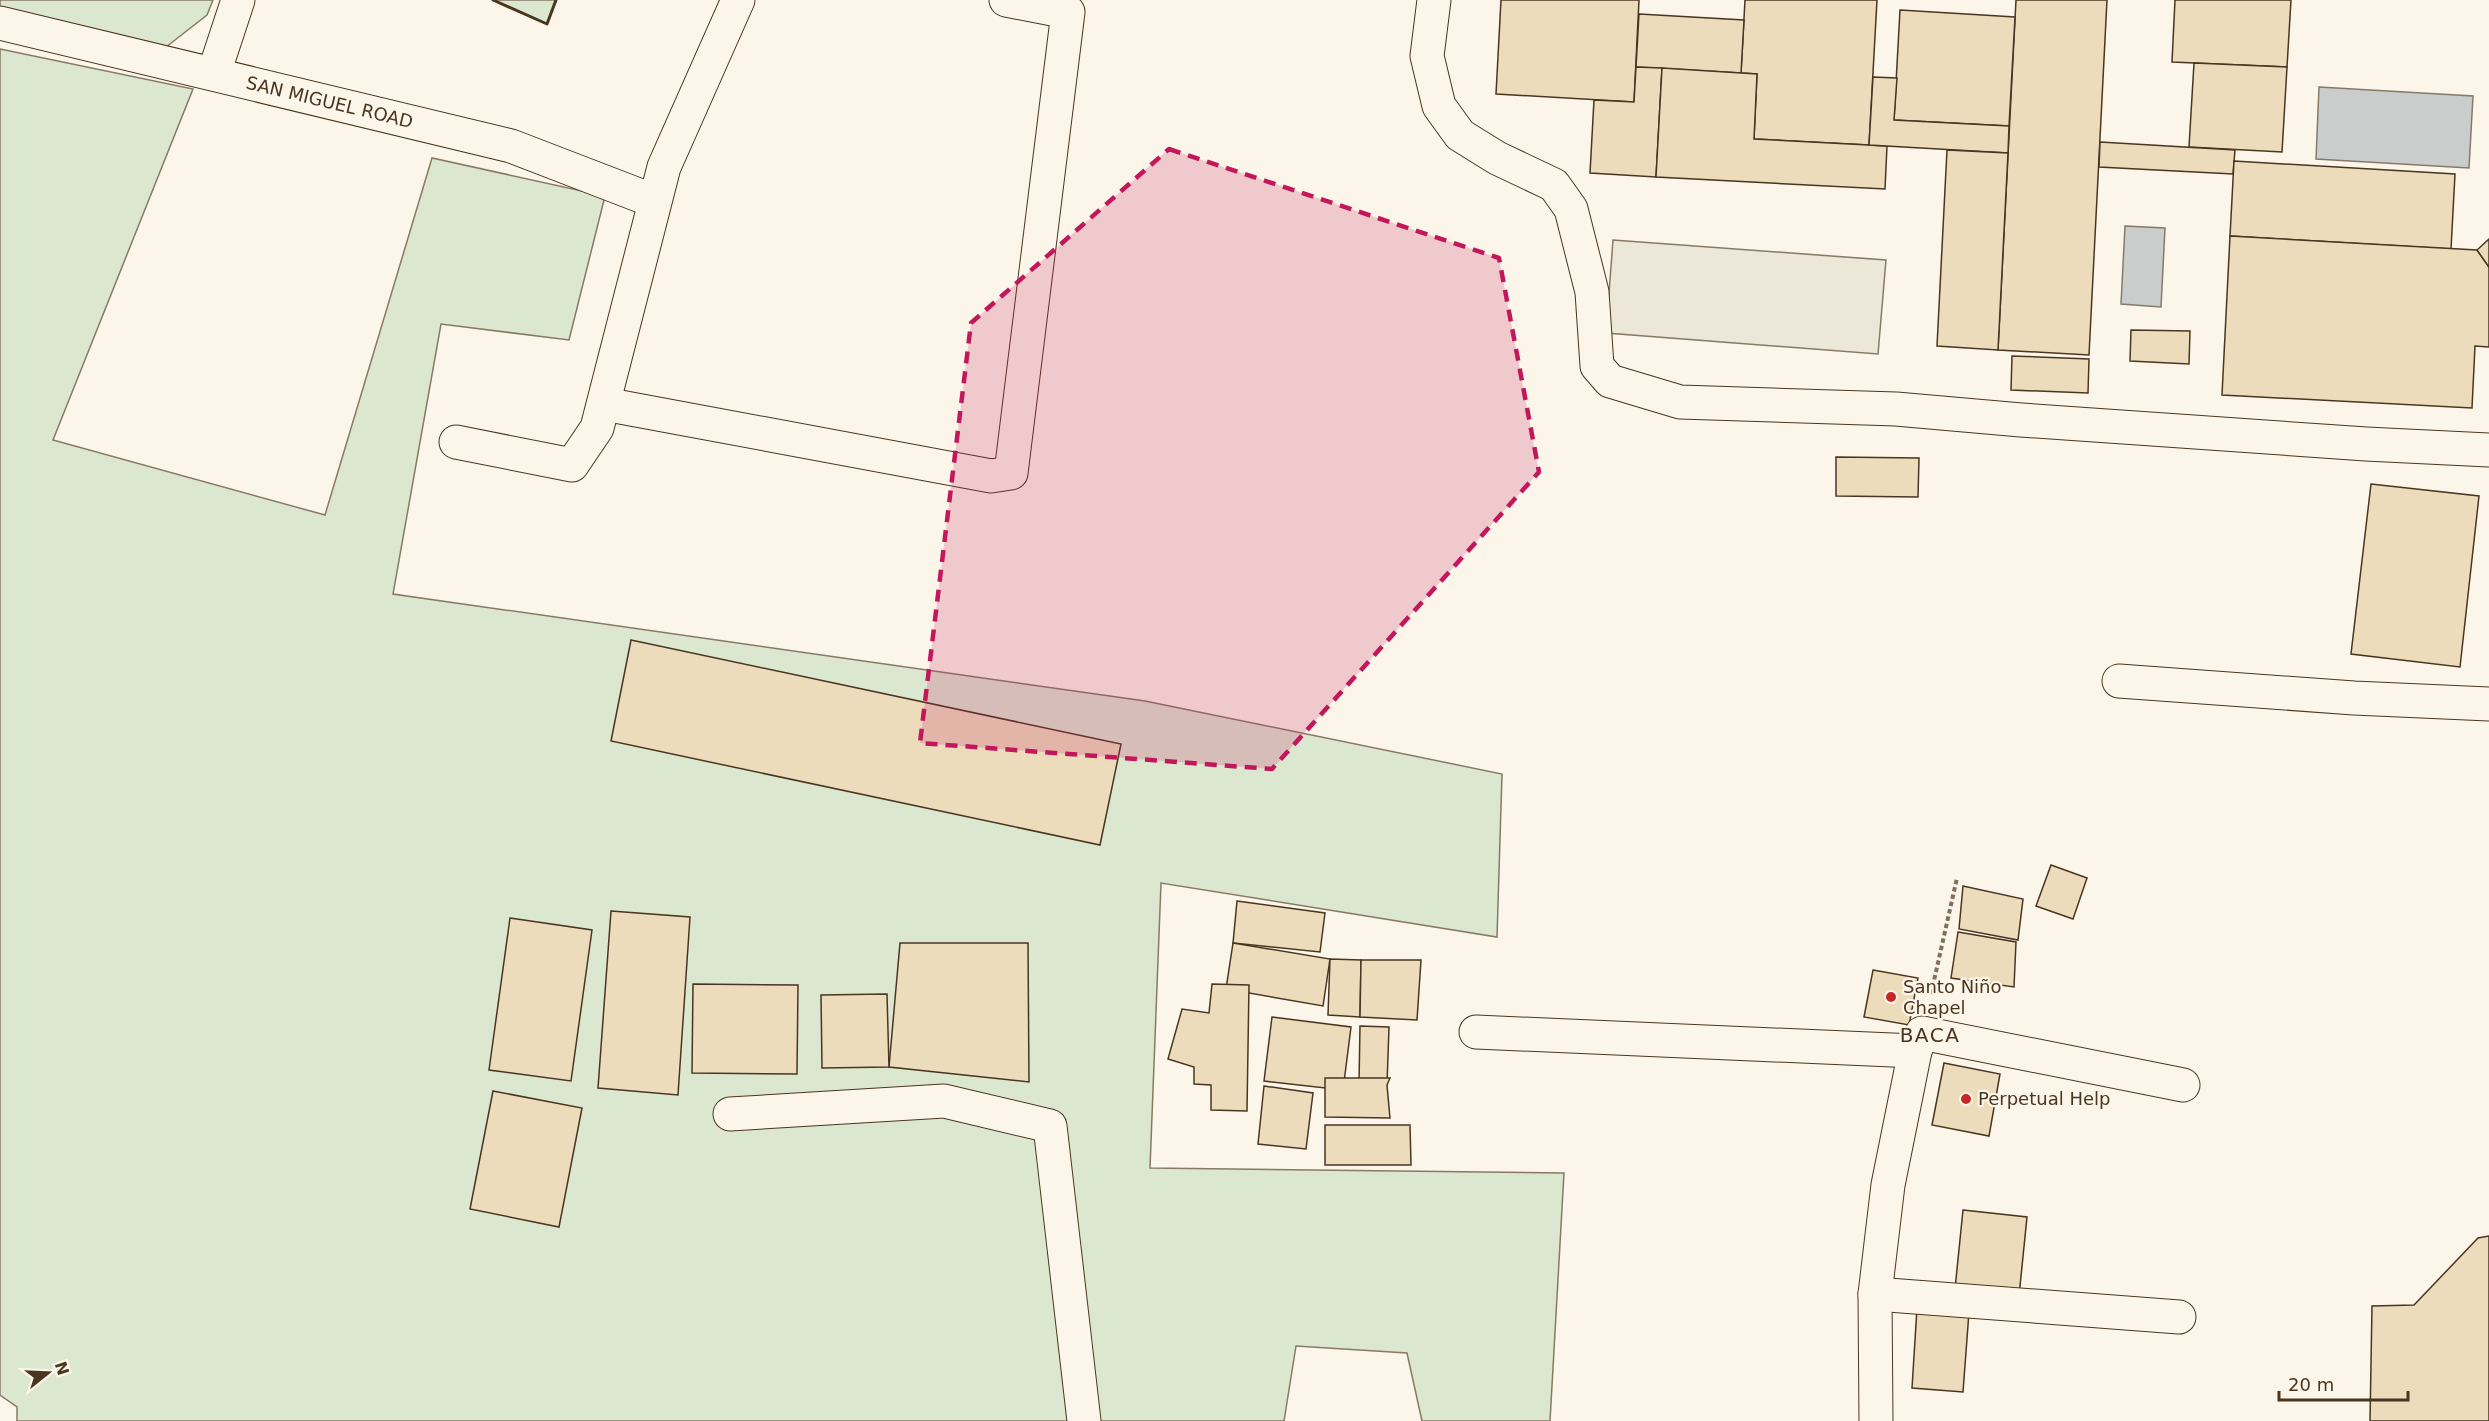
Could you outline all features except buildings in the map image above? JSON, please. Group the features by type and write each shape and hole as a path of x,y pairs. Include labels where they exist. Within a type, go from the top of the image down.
{"street":[{"path":"214,73 238,0"},
{"path":"456,442 572,465 597,428 664,167 738,0"},
{"path":"604,404 991,476 1011,473 1068,12 1006,0"},
{"path":"1434,0 1427,56 1439,106 1460,135 1497,158 1554,185 1571,209 1592,292 1597,366 1610,381 1680,402 1896,409 2366,444 2489,450"},
{"name":"SAN MIGUEL ROAD","path":"0,23 511,146 654,201"},
{"path":"2119,681 2354,698 2489,704"},
{"path":"1476,1032 1919,1042 2183,1085"},
{"path":"1876,1421 1875,1294 1888,1185 1919,1042"},
{"path":"730,1114 944,1101 1050,1126 1084,1421"},
{"path":"1875,1294 2179,1317"}],"path":[{"path":"1919,1042 1957,878"}],"highlighted area":[{"path":"1169,149 1499,258 1539,472 1272,769 920,743 971,323"}],"green space":[{"path":"0,0 213,0 207,15 166,47 0,12"},
{"path":"493,0 556,0 547,24"},
{"path":"0,49 193,89 53,440 325,515 432,158 605,196 569,340 441,324 393,594 1145,701 1502,774 1497,937 1161,883 1150,1168 1564,1173 1550,1421 1422,1421 1407,1353 1296,1346 1284,1421 17,1421 17,1407 0,1395"}],"shaded area":[{"path":"2319,87 2473,96 2469,168 2316,159"},
{"path":"2125,226 2165,228 2161,307 2121,304"},
{"path":"1613,240 1886,260 1878,354 1606,333"}],"wall":[{"path":"493,0 547,24 556,0"}],"place":[{"name":"Santo Niño Chapel","path":"1891,997"},
{"name":"Perpetual Help","path":"1966,1099"}],"district":[{"name":"BACA","path":"1930,1035"}]}
